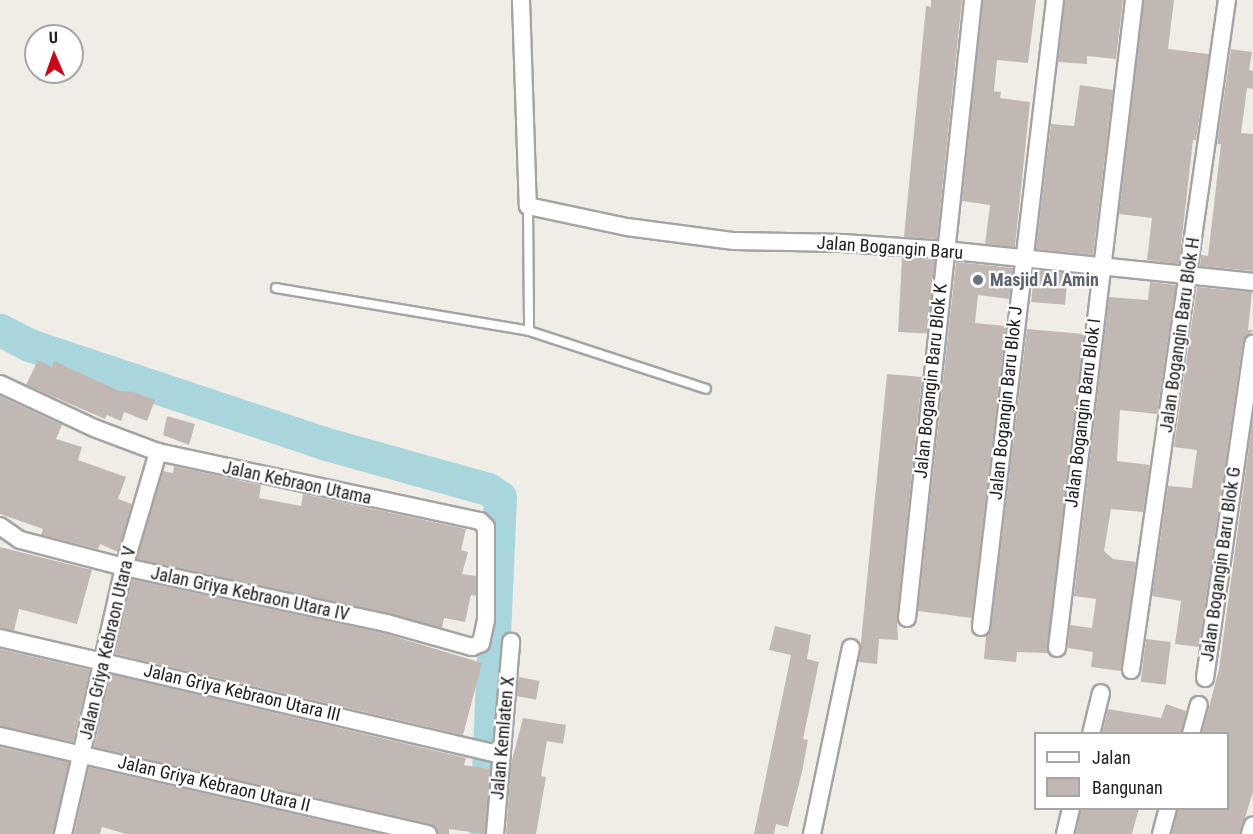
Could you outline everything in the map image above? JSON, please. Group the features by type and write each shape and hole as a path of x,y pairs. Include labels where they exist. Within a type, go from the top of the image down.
{"street":[{"path":"521,0 528,206"},
{"name":"Jalan Bogangin Baru Blok K","path":"907,618 973,0"},
{"name":"Jalan Bogangin Baru Blok J","path":"981,627 1022,259 1055,0"},
{"name":"Jalan Bogangin Baru Blok I","path":"1057,648 1134,0"},
{"name":"Jalan Bogangin Baru Blok H","path":"1131,670 1227,0"},
{"name":"Jalan Bogangin Baru","path":"528,206 627,226 734,242 843,243 945,250 1253,282"},
{"name":"Jalan Bogangin Baru Blok G","path":"1205,678 1253,343"},
{"name":"Jalan Kebraon Utama","path":"0,384 94,428 158,452 480,521 486,527 486,620 479,645"},
{"name":"Jalan Griya Kebraon Utara V","path":"63,834 124,567 158,452"},
{"name":"Jalan Griya Kebraon Utara IV","path":"0,526 20,540"},
{"name":"Jalan Griya Kebraon Utara IV","path":"0,538 20,540 124,567 479,645"},
{"name":"Jalan Griya Kebraon Utara III","path":"0,638 502,754"},
{"name":"Jalan Kemlaten X","path":"495,834 511,642"},
{"path":"812,834 851,648"},
{"path":"1091,732 1101,693"},
{"path":"1192,732 1199,705"},
{"name":"Jalan Griya Kebraon Utara II","path":"0,736 428,834"},
{"path":"1065,834 1071,810"},
{"path":"1161,834 1167,810"},
{"path":"1250,834 1253,825"}],"lane":[{"path":"528,206 529,331"},
{"path":"276,288 529,331 706,389"}],"building":[{"path":"931,0 962,0 937,239 904,237 926,6 931,7"},
{"path":"983,0 1036,0 1028,63 997,60 994,91 1001,92 1000,98 1030,102 1015,247 985,244 990,205 962,201"},
{"path":"1065,0 1123,0 1116,59 1087,56 1087,64 1058,62"},
{"path":"1144,0 1174,0 1168,49 1209,54 1196,140 1193,140 1179,264 1147,260 1152,218 1119,214"},
{"path":"1231,49 1252,52 1249,70 1253,71 1253,89 1247,88 1241,133 1253,134 1253,271 1200,266 1201,255 1208,256 1221,144 1217,144"},
{"path":"1080,85 1113,90 1093,255 1036,249 1051,124 1074,126"},
{"path":"902,258 935,260 931,334 898,332"},
{"path":"956,262 1013,268 1009,299 978,295 975,323 1006,326 972,618 918,611"},
{"path":"1034,270 1068,273 1065,305 1031,302"},
{"path":"1150,282 1176,285 1157,414 1120,410 1117,461 1150,465 1143,512 1111,509 1104,551 1113,559 1136,562 1121,671 1091,667 1093,652 1068,648 1070,625 1092,628 1096,599 1074,596 1109,297 1148,300"},
{"path":"1197,287 1252,292 1248,330 1253,330 1243,342 1199,647 1175,644 1181,601 1152,596 1168,486 1192,488 1197,450 1174,447"},
{"path":"1027,329 1084,334 1048,653 1017,652 1016,662 984,659 986,636 991,628"},
{"path":"38,360 52,367 54,361 119,391 134,392 155,400 147,421 124,412 121,421 107,415 105,419 26,385"},
{"path":"887,374 922,377 897,617 898,640 879,639 877,664 859,662"},
{"path":"0,396 62,425 56,439 82,447 78,460 126,477 118,499 132,504 118,552 100,544 98,549 41,535 43,529 0,514"},
{"path":"167,416 195,424 189,445 163,435"},
{"path":"1253,417 1253,792 1240,834 1172,834 1178,810 1229,810 1229,732 1203,732 1219,669"},
{"path":"174,466 261,485 259,498 301,506 303,494 466,529 461,550 468,552 462,574 476,576 476,596 471,595 465,622 444,618 442,628 137,559 163,471 173,473"},
{"path":"0,547 92,570 77,624 19,609 14,631 0,628"},
{"path":"132,579 383,633 482,663 463,735 115,654"},
{"path":"775,626 811,635 807,659 819,662 803,739 808,740 802,772 788,827 776,824 774,834 754,834 791,655 769,650"},
{"path":"1146,639 1171,642 1166,685 1141,682"},
{"path":"0,649 90,670 73,742 0,726"},
{"path":"110,674 466,758 464,765 490,769 485,834 449,829 449,834 438,834 430,824 94,747"},
{"path":"519,677 540,681 536,700 515,696"},
{"path":"1166,704 1186,711 1181,732 1102,732 1108,709 1161,718"},
{"path":"523,718 566,725 563,744 547,741 541,776 546,777 536,834 506,834 511,764"},
{"path":"0,747 69,762 53,834 0,834"},
{"path":"89,767 381,834 126,834 102,827 100,834 74,834"},
{"path":"1081,810 1138,810 1132,834 1076,834"}],"waterway":[{"path":"0,330 29,345 323,443 488,489 500,497 485,834"}],"place":[{"name":"Masjid Al Amin","path":"978,280"}]}
